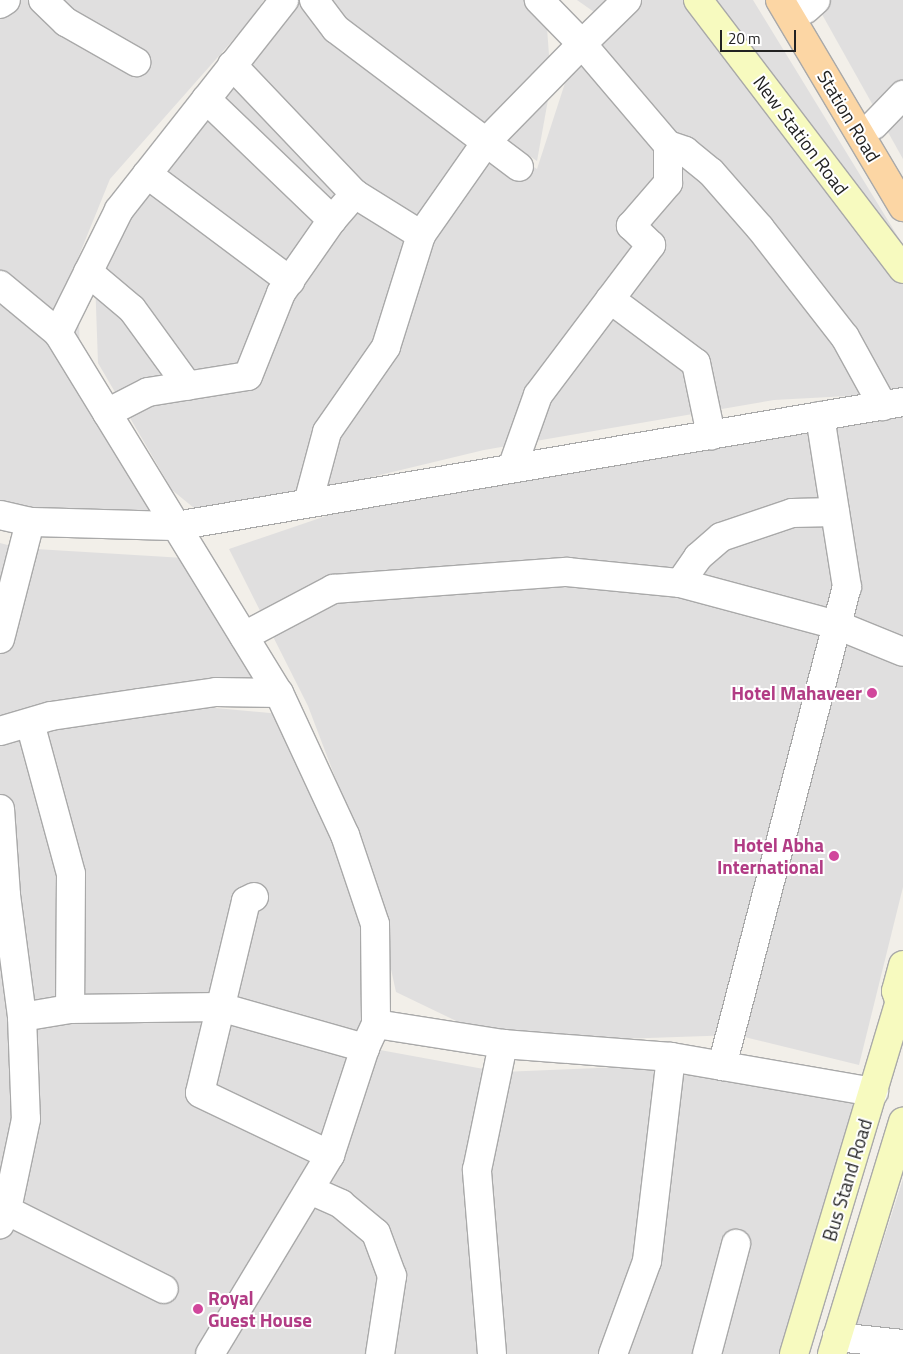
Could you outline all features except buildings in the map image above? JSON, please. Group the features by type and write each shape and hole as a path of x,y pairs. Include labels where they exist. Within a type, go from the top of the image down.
{"main road":[{"name":"New Station Road","path":"699,0 903,245"},
{"name":"New Station Road","path":"699,0 903,269"},
{"name":"Station Road","path":"780,0 903,206"},
{"name":"Station Road","path":"808,3 874,125 903,174"},
{"name":"Bus Stand Road","path":"794,1354 901,1009 896,991 903,965"},
{"name":"Bus Stand Road","path":"834,1346 903,1122"}],"street":[{"path":"0,4 6,0"},
{"path":"43,0 73,26 136,62"},
{"path":"58,333 119,210 284,0"},
{"path":"314,0 336,29 519,167"},
{"path":"0,515 30,522 176,526 893,404 845,337 760,228 711,172 685,151 668,145 582,44 539,0"},
{"path":"308,503 327,432 386,347 421,235 486,142 627,0"},
{"path":"232,65 354,194 421,235"},
{"path":"874,125 903,95"},
{"path":"206,100 332,220"},
{"path":"512,468 538,395 650,245 631,226 668,183 668,145"},
{"path":"147,174 290,281"},
{"path":"107,413 148,392 248,376 281,293 332,220 354,194"},
{"path":"88,272 132,309 188,386"},
{"path":"0,285 58,333 279,693 345,836 375,924 371,1036 330,1155 210,1354"},
{"path":"610,299 696,363 711,435"},
{"path":"722,1066 847,587 820,416"},
{"path":"680,583 698,557 721,538 792,513 835,512"},
{"path":"0,639 30,522"},
{"path":"244,636 333,589 567,572 680,583 837,626 903,652"},
{"path":"0,732 52,716 216,692 279,693"},
{"path":"30,723 71,874 70,1009"},
{"path":"0,809 6,895 22,1017 26,1119 2,1213 164,1289"},
{"path":"254,897 246,901 200,1093 330,1155"},
{"path":"22,1017 70,1009 220,1007 371,1036 670,1056 874,1092"},
{"path":"492,1354 477,1170 503,1044"},
{"path":"613,1354 647,1261 670,1056"},
{"path":"310,1190 341,1204 376,1234 392,1276 380,1354"},
{"path":"707,1354 736,1244"},
{"path":"834,1346 903,1344"}],"shaded area":[{"path":"0,0 264,0 248,23 110,179 78,258 80,371 150,512 29,518 0,505"},
{"path":"287,0 303,0 368,64 537,169 565,83 613,22 638,0 753,0 903,245 903,393 774,400 484,450 205,517 172,490 98,363 94,251"},
{"path":"319,0 545,0 551,83 537,161 378,54"},
{"path":"577,0 627,0 604,19"},
{"path":"814,0 903,0 903,159"},
{"path":"903,414 903,887 859,1065 736,1035 502,1043 396,992 368,864 308,706 229,549 426,482"},
{"path":"0,543 19,548 201,559 285,705 153,691 0,727"},
{"path":"151,702 270,713 297,719 379,977 344,1098 278,1227 198,1354 0,1354 0,736"},
{"path":"380,1050 500,1072 718,1063 854,1102 786,1354 227,1354 288,1246 356,1109"},
{"path":"903,1179 903,1354 847,1354"}],"place":[{"name":"Hotel Mahaveer","path":"872,693"},
{"name":"Hotel Abha International","path":"834,856"},
{"name":"Royal Guest House","path":"198,1309"}]}
